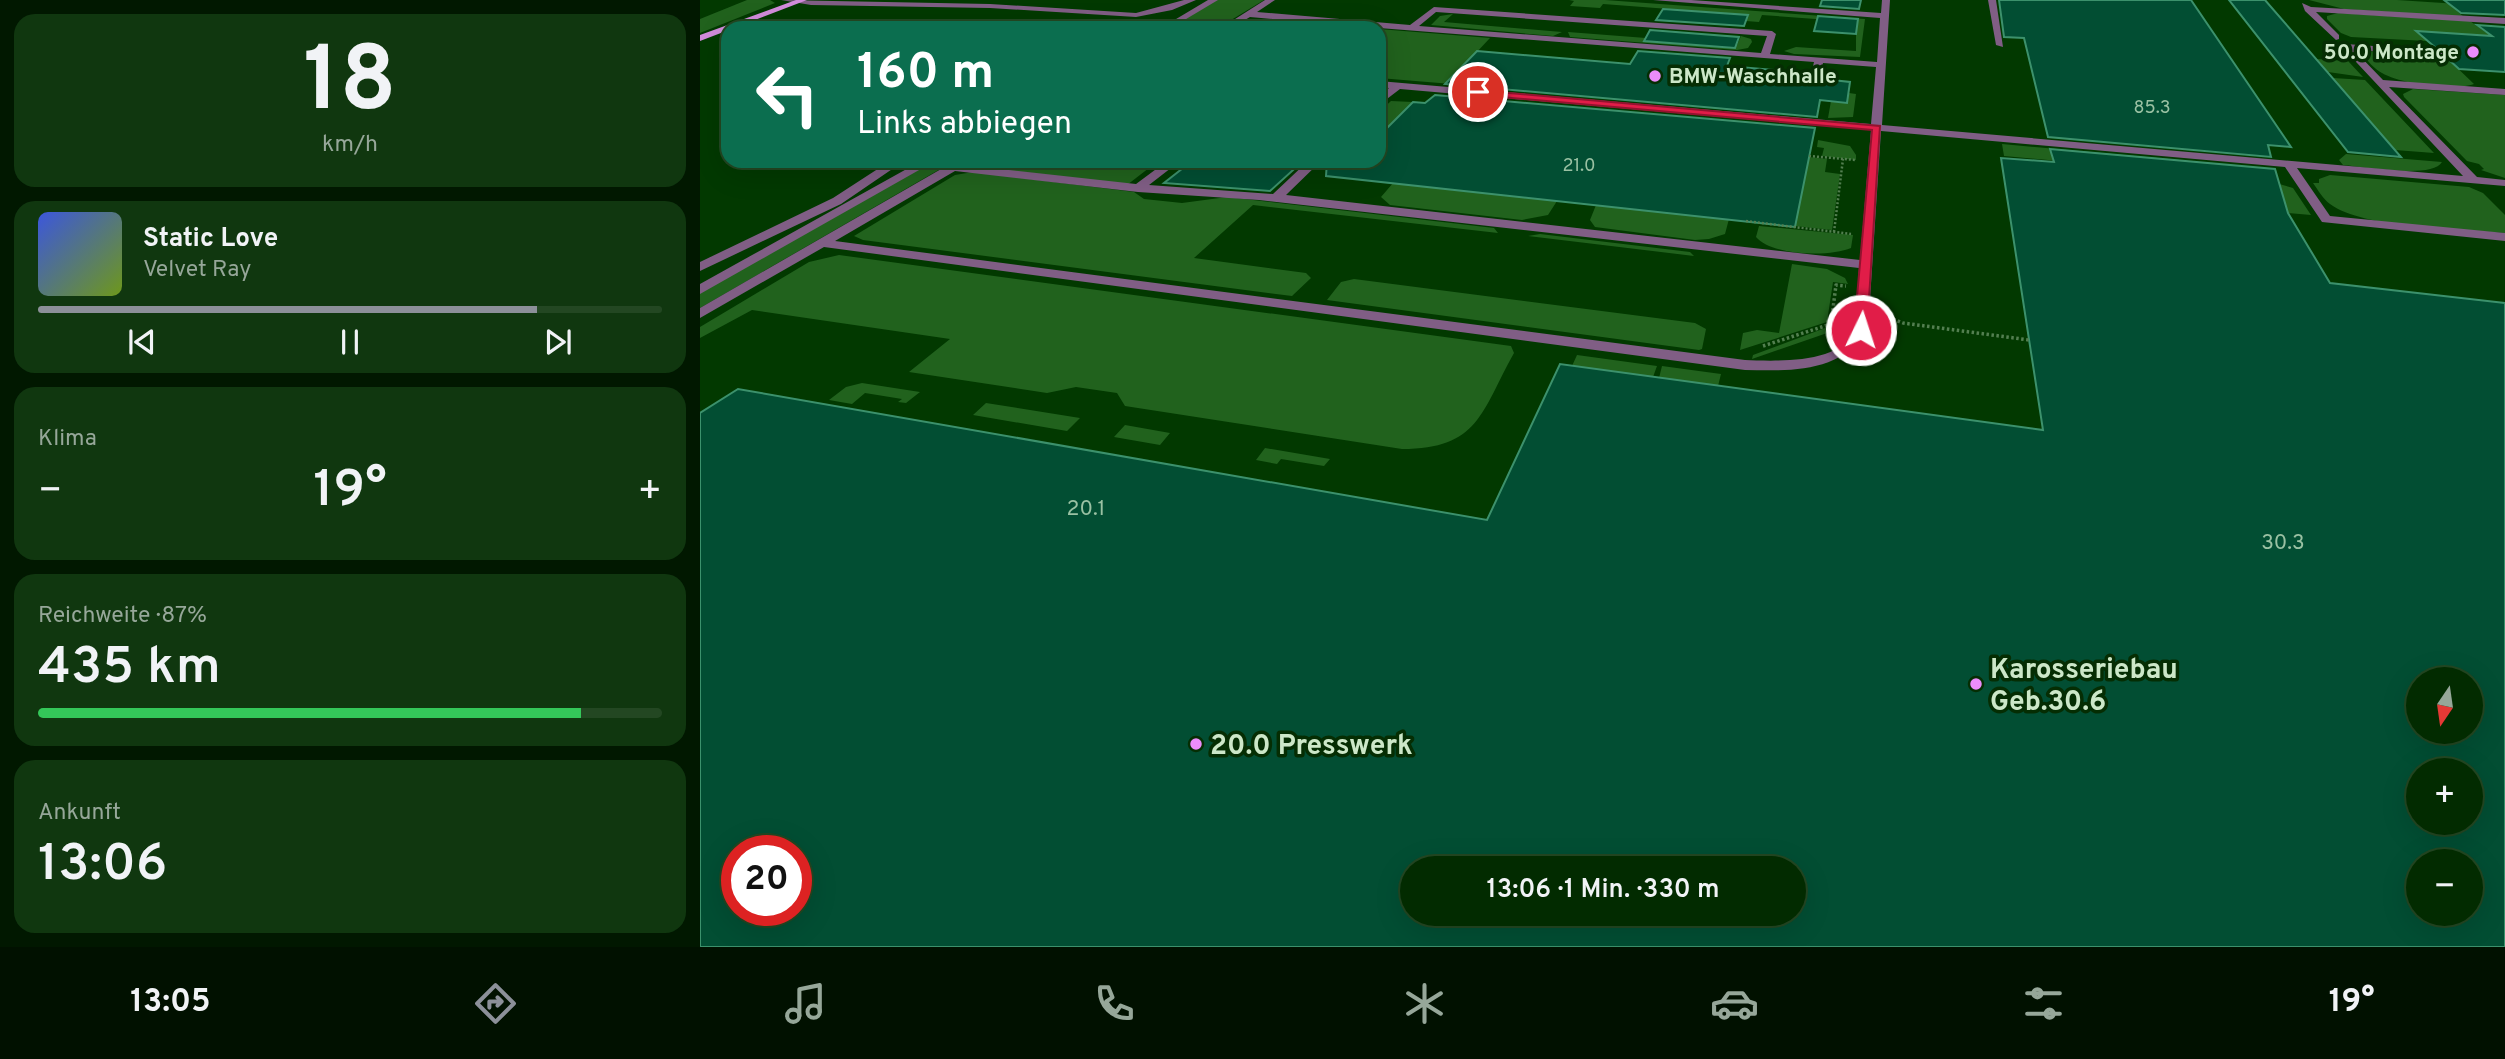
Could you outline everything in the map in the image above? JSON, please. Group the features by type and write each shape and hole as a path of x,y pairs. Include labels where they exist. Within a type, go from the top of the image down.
{"main road":[{"path":"746,21 800,1"},
{"path":"700,38 721,30"}],"lane":[{"path":"785,0 990,6 1136,15 1192,0"},
{"path":"848,0 861,3"},
{"path":"1176,21 1214,0"},
{"path":"1236,21 1271,0"},
{"path":"1657,0 1885,16"},
{"path":"822,243 1745,365 1786,366 1823,359 1848,347 1861,330 1886,0"},
{"path":"1992,0 2000,45"},
{"path":"2300,0 2336,37"},
{"path":"1412,28 1434,9 1772,34 1765,56"},
{"path":"2308,9 2505,21"},
{"path":"1248,14 1322,21"},
{"path":"1133,21 1136,15"},
{"path":"1290,21 1296,17"},
{"path":"1386,27 1881,65"},
{"path":"2442,54 2346,47 2473,180"},
{"path":"1815,79 1819,60"},
{"path":"2380,83 2505,92"},
{"path":"1386,84 2505,183"},
{"path":"1386,96 1398,85"},
{"path":"2289,164 2326,219 2505,237"},
{"path":"700,267 837,201 887,168"},
{"path":"700,290 917,168"},
{"path":"700,314 951,168"},
{"path":"988,168 1138,188 1193,194 1231,192 1866,265"},
{"path":"1138,188 1165,168"},
{"path":"1276,198 1308,168"}],"path":[{"path":"1809,156 1857,161"},
{"path":"1835,232 1843,159"},
{"path":"1746,221 1868,236"},
{"path":"1745,365 1748,351 1831,324 1836,285 1885,291 1886,314 1903,323 2029,340"}],"green space":[{"path":"747,0 770,0 775,3 730,21 721,21 721,25 700,33 700,19"},
{"path":"1211,0 1264,0 1230,21 1174,21"},
{"path":"1569,0 1605,0 1865,19 1860,57 1794,54 1784,51 1796,47 1856,51 1856,22 1762,15 1759,22 1746,21 1748,15 1603,4 1600,8 1570,6 1574,1"},
{"path":"2309,0 2397,0 2505,9 2451,6 2464,17 2344,9"},
{"path":"2338,13 2470,21 2485,32 2505,34 2505,37 2417,31 2427,41 2351,37 2341,33 2327,19 2327,16"},
{"path":"1453,14 1444,22 1562,32 1553,36 1431,25 1440,16"},
{"path":"1386,30 1490,38 1460,70 1500,88 1386,79"},
{"path":"1568,32 1737,45 1741,36 1751,39 1752,42 1748,48 1737,50 1570,37"},
{"path":"2366,51 2447,58 2474,84 2441,86 2390,77 2376,69 2362,54"},
{"path":"2317,59 2348,61 2363,77 2328,72"},
{"path":"2333,78 2365,80 2434,153 2395,150"},
{"path":"2413,89 2505,95 2505,178 2481,170 2484,169 2479,164 2467,161 2404,97 2403,94"},
{"path":"1849,93 1856,94 1853,117 1828,118 1831,101 1846,103"},
{"path":"1391,101 1413,102 1386,129 1386,106"},
{"path":"1818,140 1850,146 1856,160 1822,156 1824,148 1817,147"},
{"path":"2002,144 2180,160 2182,166 2091,164 2004,156"},
{"path":"2346,154 2442,162 2426,170 2382,169 2343,165 2339,160"},
{"path":"1809,157 1827,159 1825,172 1840,174 1832,230 1795,226"},
{"path":"911,168 942,168 700,308 700,286"},
{"path":"980,168 1149,168 1127,185"},
{"path":"973,172 1134,192 1144,199 1182,203 1227,197 1494,228 1498,233 1253,205 1194,258 1306,273 1311,278 1292,296 863,240 854,236 955,175"},
{"path":"2330,175 2469,187 2483,193 2505,215 2505,233 2414,226 2366,219 2327,202 2313,183 2319,183 2319,179"},
{"path":"2269,181 2293,188 2311,215 2288,213"},
{"path":"1393,183 1557,201 1548,215 1522,220 1390,205 1381,197"},
{"path":"1596,205 1729,219 1725,234 1695,240 1595,227 1590,220"},
{"path":"1759,226 1853,235 1851,248 1830,253 1802,253 1775,248 1756,237"},
{"path":"1540,234 1690,252 1694,256 1528,236"},
{"path":"839,255 1511,346 1514,353 1484,409 1475,423 1463,434 1428,447 1402,449 1125,406 1117,393 1076,387 1047,393 909,372 950,339 752,310 700,338 700,327 809,262"},
{"path":"1792,264 1827,269 1845,278 1848,284 1833,282 1827,322 1740,350 1743,333 1757,330 1779,333"},
{"path":"1354,279 1695,323 1706,329 1702,349 1699,350 1327,300 1341,282"},
{"path":"1834,321 1844,323 1833,331 1752,359 1753,355 1833,325"},
{"path":"1577,355 1657,366 1653,377 1572,366"},
{"path":"1662,366 1721,374 1718,386 1659,378"},
{"path":"862,383 920,392 906,403 898,402 902,399 865,393 852,404 829,400 846,387"},
{"path":"986,403 1080,418 1067,431 973,415"},
{"path":"1125,425 1170,433 1160,445 1114,437"},
{"path":"1265,448 1330,459 1324,466 1281,459 1277,464 1256,460"}],"building":[{"path":"1822,0 1861,0 1859,9 1820,6"},
{"path":"1999,0 2191,0 2291,147 2268,145 2271,157 2048,137 2024,38 2004,37"},
{"path":"2229,0 2265,0 2401,157 2348,152"},
{"path":"2444,0 2505,0 2505,15 2461,13"},
{"path":"1663,9 1748,15 1744,26 1656,20"},
{"path":"1818,16 1858,19 1856,34 1814,31"},
{"name":"50.0 Montage","path":"2477,25 2505,27 2505,72 2459,69 2447,58 2447,50 2436,48 2416,31 2492,36"},
{"path":"1650,30 1739,37 1735,48 1644,41"},
{"path":"1477,51 1630,64 1638,51 1730,58 1727,66 1808,73 1806,78 1814,84 1823,79 1850,82 1847,103 1820,100 1817,117 1445,84"},
{"path":"1435,95 1815,128 1795,227 1326,176 1327,168 1386,168 1386,129 1413,102 1425,103"},
{"path":"2050,149 2275,169 2288,213 2330,283 2505,303 2505,947 700,947 700,413 738,389 1487,520 1560,364 2043,430 2001,158 2054,162"},
{"path":"1183,168 1295,168 1270,191 1164,183"}],"place":[{"name":"50.0 Montage","path":"2473,52"},
{"name":"BMW-Waschhalle","path":"1655,76"},
{"name":"Karosseriebau Geb.30.6","path":"1976,684"},
{"name":"20.0 Presswerk","path":"1196,744"}],"route":[{"path":"1478,92 1877,128 1861,330"}]}
